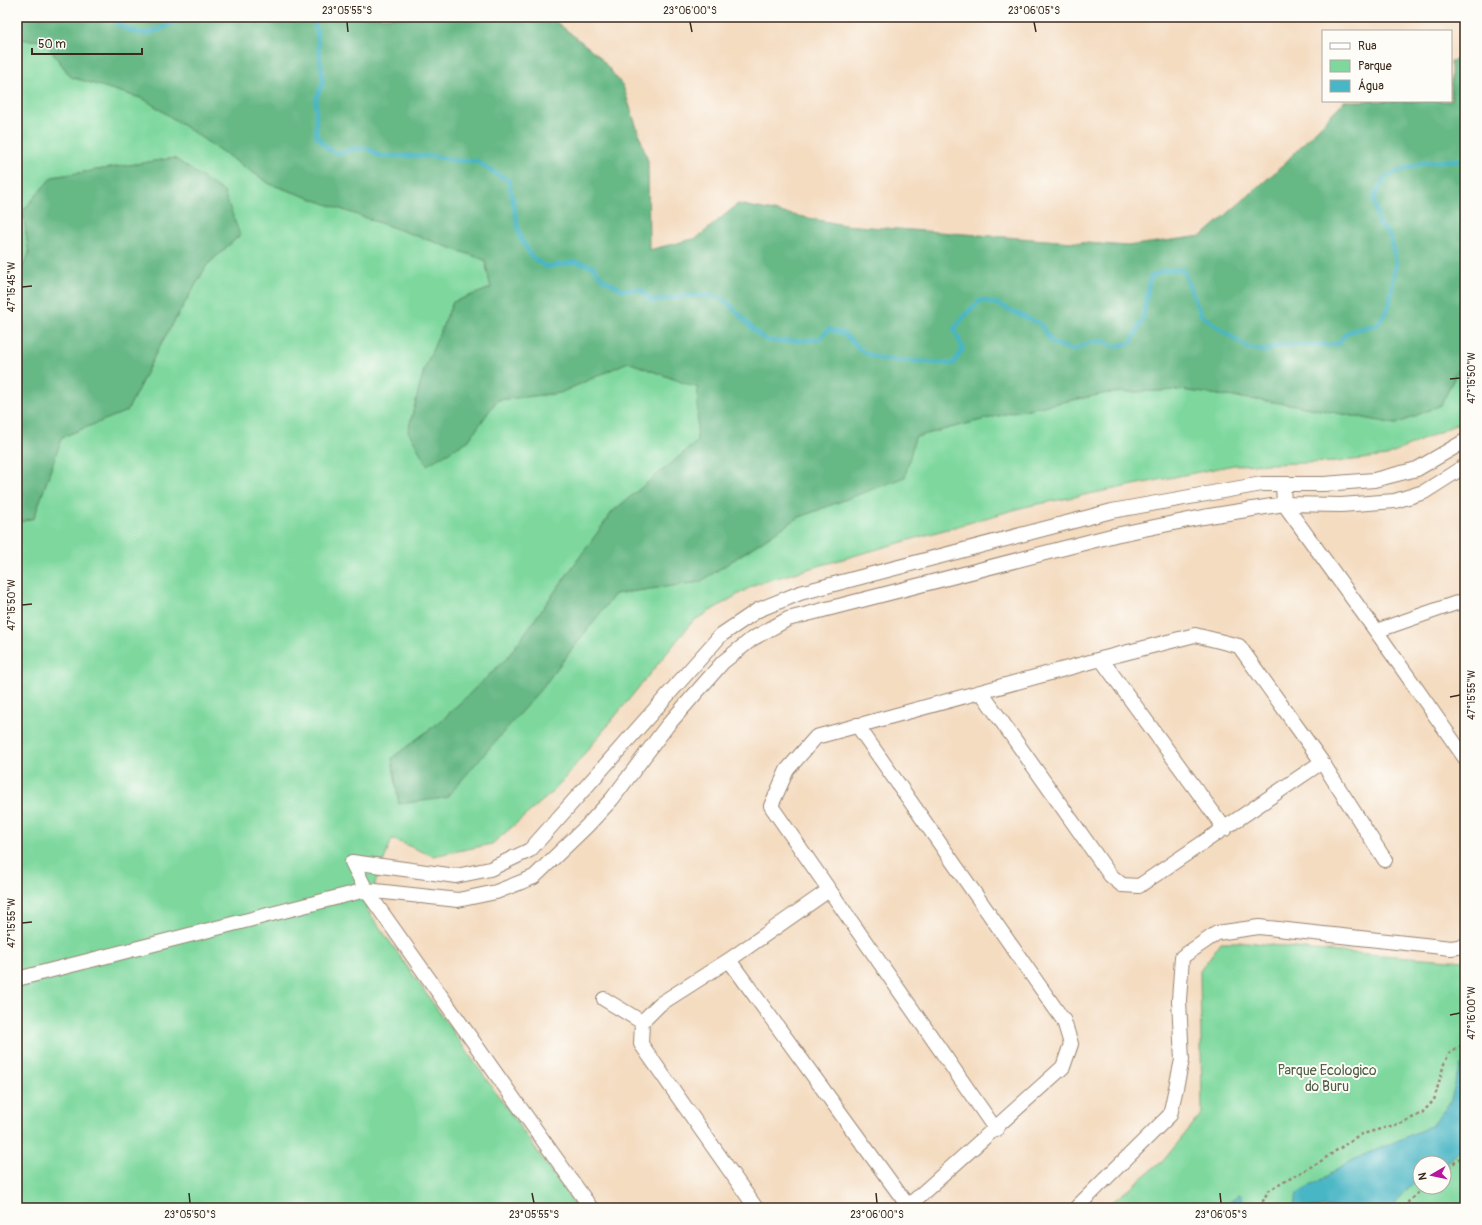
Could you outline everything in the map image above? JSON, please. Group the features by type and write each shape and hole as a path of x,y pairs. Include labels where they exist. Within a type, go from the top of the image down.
{"street":[{"path":"591,1208 366,890 352,862 456,876 490,869 530,850 721,635 758,610 800,593 1112,511 1262,484 1324,484 1374,480 1417,469 1465,441"},
{"path":"17,979 366,890 458,900 496,892 534,876 587,826 612,799 667,726 723,662 752,640 788,619 1115,536 1203,517 1284,504 1341,505 1395,501 1424,492 1465,466"},
{"path":"1283,484 1284,504 1376,631 1465,758"},
{"path":"1376,631 1465,600"},
{"path":"996,1130 771,806 787,770 816,737 1101,659 1195,636 1239,646 1322,762 1385,860"},
{"path":"1101,659 1225,829"},
{"path":"981,692 1110,875 1122,885 1139,886 1322,762"},
{"path":"729,960 907,1207 996,1130 1063,1067 1071,1044 1064,1022 857,725"},
{"path":"756,1208 641,1044 642,1022 660,1004 729,960 829,890"},
{"path":"1076,1208 1170,1116 1182,1060 1179,1000 1182,957 1217,933 1259,926 1451,948 1465,946"},
{"path":"604,999 642,1022"}],"path":[{"path":"1264,1208 1263,1201 1268,1191 1321,1161 1359,1135 1402,1123 1422,1113 1434,1100 1442,1070 1450,1054 1465,1043"},
{"path":"1452,1165 1465,1154"},
{"path":"1404,1208 1415,1195"}],"green space":[{"path":"17,17 550,17 598,55 623,86 648,161 649,250 697,238 738,204 844,225 1127,246 1202,236 1281,167 1343,102 1452,102 1452,61 1465,57 1465,355 1441,405 1396,424 1289,404 1181,390 1108,393 1013,412 915,437 905,477 797,518 700,582 615,594 541,689 446,798 399,804 392,758 442,720 507,658 613,511 697,442 698,388 628,362 560,393 497,400 468,441 427,465 408,431 424,370 453,302 491,288 485,260 270,184 144,99 71,77 44,41 17,39"},
{"path":"17,39 44,41 71,77 144,99 270,184 485,260 491,288 453,302 424,370 408,431 468,441 497,400 560,393 628,362 698,388 697,442 613,511 507,658 442,720 392,758 399,804 541,689 615,594 700,582 797,518 904,477 915,437 1013,412 1108,393 1181,390 1289,404 1396,424 1441,405 1465,355 1465,419 1387,456 1336,462 1234,465 1024,507 756,584 693,621 554,791 492,844 433,856 392,839 366,908 577,1208 17,1208 17,523 34,518 62,437 127,411 158,349 207,265 240,235 174,158 52,177 23,211 29,254 17,278"},
{"path":"174,158 224,192 240,235 207,265 158,349 127,411 62,437 34,518 17,523 17,278 29,254 23,211 52,177"},
{"name":"Parque Ecologico do Buru","path":"1221,942 1248,942 1311,950 1465,961 1465,1208 1105,1208 1163,1161 1202,1113 1200,971"}],"water":[{"path":"1465,1063 1465,1145 1452,1157 1452,1155 1412,1155 1412,1186 1404,1191 1393,1208 1293,1208 1297,1194 1353,1160 1431,1126 1450,1103 1460,1066"},
{"path":"1240,1194 1247,1208 1222,1208"}],"waterway":[{"path":"21,17 26,17"},
{"path":"114,17 116,23 127,29 144,33 159,30 186,17"},
{"path":"308,17 316,26 323,82 316,99 316,135 328,149 339,154 352,149 367,148 380,156 432,156 458,161 477,161 509,181 520,237 532,257 546,267 576,262 592,266 603,279 623,290 641,289 651,301 691,296 716,297 722,299 728,304 753,330 767,340 801,341 819,339 829,329 844,334 863,352 881,359 953,364 963,349 954,329 967,313 981,300 997,304 1040,324 1052,343 1074,350 1089,343 1105,341 1114,347 1131,343 1143,318 1150,278 1162,272 1174,270 1183,270 1201,315 1248,348 1265,351 1280,345 1336,345 1348,332 1378,324 1389,307 1396,262 1390,236 1378,223 1374,197 1385,178 1399,171 1422,163 1454,160 1465,161"}]}
